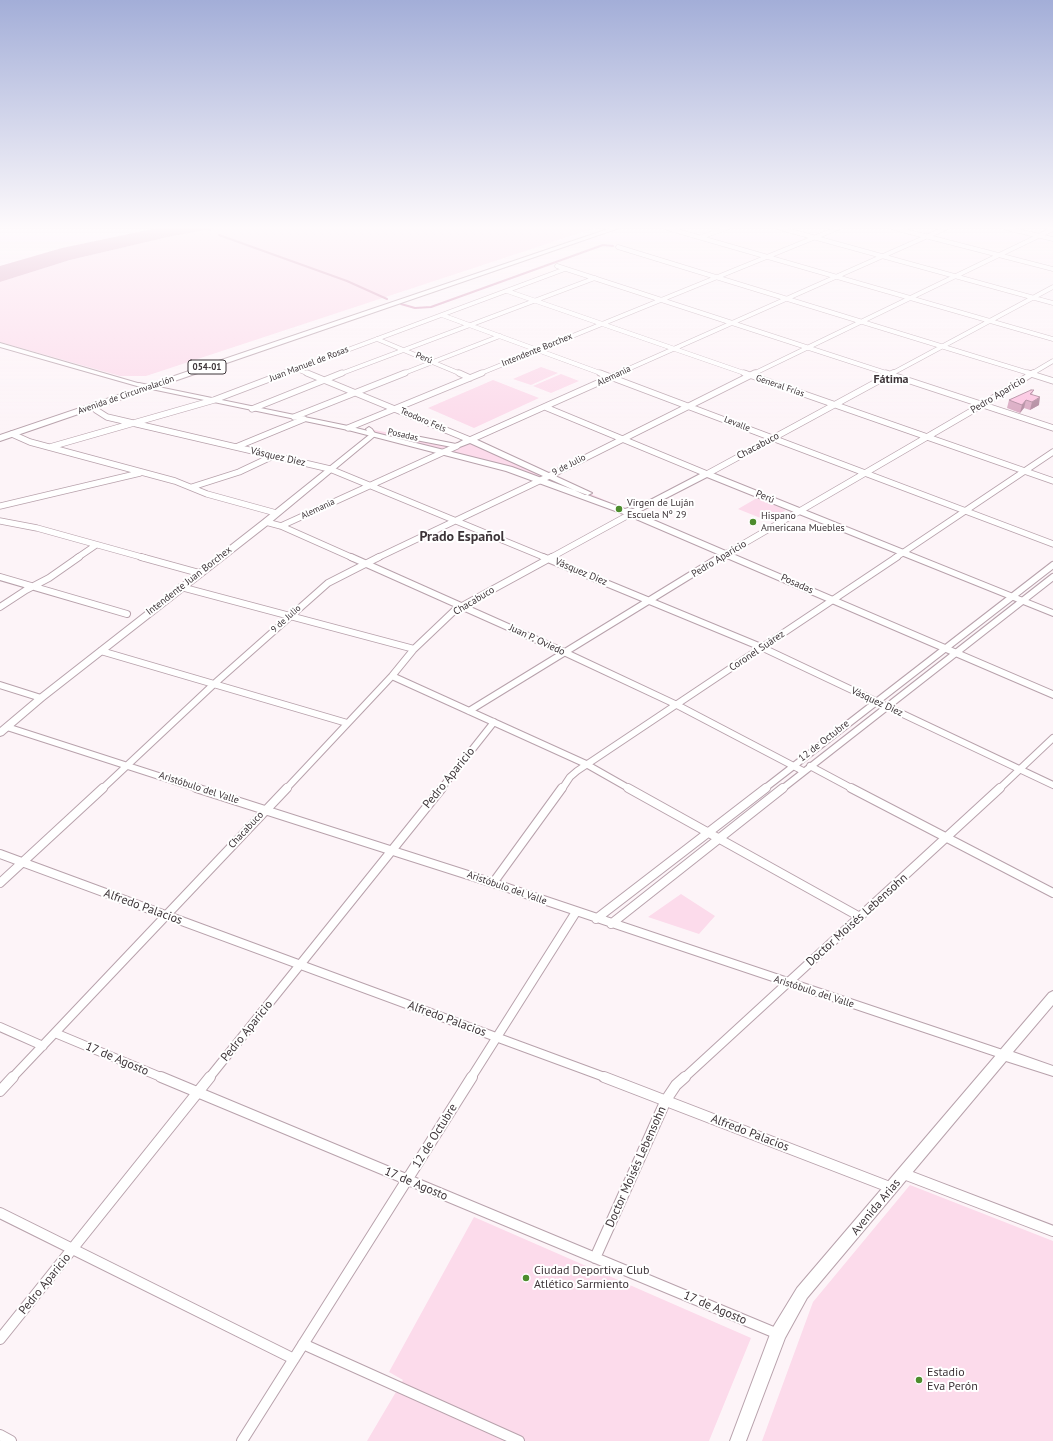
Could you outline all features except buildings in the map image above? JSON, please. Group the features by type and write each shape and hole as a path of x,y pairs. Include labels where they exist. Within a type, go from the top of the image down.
{"highway":[{"name":"Avenida de Circunvalación","path":"0,437 139,384 404,295"},
{"name":"Avenida de Circunvalación","path":"0,437 418,295"}],"main road":[{"path":"139,384 304,420 371,432"},
{"name":"Posadas","path":"371,432 457,446"},
{"name":"Posadas","path":"371,432 443,452 498,465 539,481 633,513"},
{"name":"Alemania","path":"457,446 470,440"},
{"name":"Teodoro Fels","path":"470,440 549,476"},
{"name":"Perú","path":"707,474 1053,613"},
{"name":"Chacabuco","path":"633,513 707,474"},
{"name":"Posadas","path":"549,476 1053,695"},
{"name":"Avenida Arias","path":"738,1441 778,1334 802,1294 1005,1055 1053,996"},
{"path":"1005,1055 1053,1071"}],"street":[{"name":"Juan Manuel de Rosas","path":"50,448 214,400 495,295"},
{"name":"General Frías","path":"520,295 1053,481"},
{"path":"252,409 547,295"},
{"path":"648,295 1053,428"},
{"name":"Intendente Borchex","path":"348,428 669,295"},
{"path":"773,295 1053,381"},
{"name":"Alemania","path":"470,440 793,295"},
{"path":"902,295 1053,338"},
{"name":"9 de Julio","path":"0,883 214,684 328,582 539,481 688,406 917,295"},
{"path":"1027,295 1053,303"},
{"name":"Chacabuco","path":"707,474 891,376 1037,295"},
{"name":"Levalle","path":"442,315 612,377 1053,544"},
{"path":"294,417 500,336"},
{"name":"Perú","path":"377,339 470,378"},
{"path":"0,345 139,384"},
{"name":"Pedro Aparicio","path":"469,711 648,600 798,511 982,405 1053,361"},
{"name":"Teodoro Fels","path":"296,369 395,408 470,440"},
{"name":"Vásquez Diez","path":"95,405 96,410 100,414 135,424 330,470 369,485 761,647 1053,785"},
{"name":"Perú","path":"545,407 707,474"},
{"path":"235,447 304,420"},
{"path":"368,420 366,424 371,432"},
{"name":"Intendente Juan Borchex","path":"4,730 41,698 266,522 330,470 371,432"},
{"path":"12,434 30,442 50,448 142,473 175,480 219,498 276,513"},
{"name":"Alemania","path":"282,526 457,446"},
{"name":"Coronel Suárez","path":"493,883 570,777 586,764 677,705 832,599 1053,452"},
{"path":"192,487 239,472 273,456"},
{"path":"0,506 142,473"},
{"name":"Chacabuco","path":"0,1091 392,676 414,649 455,610 633,513"},
{"path":"0,522 24,524 200,573"},
{"name":"Juan P. Oviedo","path":"266,522 282,526 364,564 462,606 677,705 792,766 806,769 947,837 1053,893"},
{"path":"0,607 49,578 96,545"},
{"name":"12 de Octubre","path":"596,918 1053,565"},
{"path":"0,577 128,614"},
{"name":"12 de Octubre","path":"612,924 806,769 956,654 1053,577"},
{"path":"181,587 414,649"},
{"path":"101,651 347,723"},
{"path":"392,676 586,764 860,917"},
{"path":"0,685 41,698"},
{"name":"Pedro Aparicio","path":"0,1339 494,722"},
{"name":"Aristóbulo del Valle","path":"4,730 128,765 493,883 1005,1055"},
{"name":"Doctor Moisés Lebensohn","path":"595,1258 666,1100 676,1085 1053,738"},
{"name":"Alfredo Palacios","path":"0,854 666,1100 892,1188"},
{"name":"12 de Octubre","path":"242,1441 576,912"},
{"path":"0,1027 43,1046"},
{"name":"17 de Agosto","path":"55,1033 778,1334"},
{"path":"904,1174 1053,1231"},
{"path":"0,1214 294,1359"},
{"path":"303,1344 519,1441"},
{"path":"0,1435 11,1441"}],"shaded area":[{"path":"0,295 391,295 146,376 120,376 0,342"},
{"path":"541,367 558,373 531,385 513,379"},
{"path":"561,374 579,381 551,393 533,386"},
{"path":"493,380 539,398 474,428 428,408"},
{"path":"369,429 457,446 470,440 618,506 615,508 498,465 373,435"},
{"path":"757,498 786,510 768,521 738,509"},
{"path":"681,894 715,916 699,934 648,917"},
{"name":"Estadio Eva Perón","path":"910,1185 1053,1241 1053,1441 762,1441 813,1302"},
{"name":"Ciudad Deportiva Club Atlético Sarmiento","path":"474,1217 751,1338 709,1441 367,1441 403,1380 389,1372"}],"waterway":[{"path":"379,295 387,299"},
{"path":"401,304 415,308 431,307 464,295"}],"place":[{"name":"Virgen de Luján Escuela Nº 29","path":"619,509"},
{"name":"Hispano Americana Muebles","path":"753,522"},
{"name":"Ciudad Deportiva Club Atlético Sarmiento","path":"526,1278"},
{"name":"Estadio Eva Perón","path":"919,1380"}],"district":[{"name":"Fátima","path":"891,380"},
{"name":"Prado Español","path":"462,537"}]}
